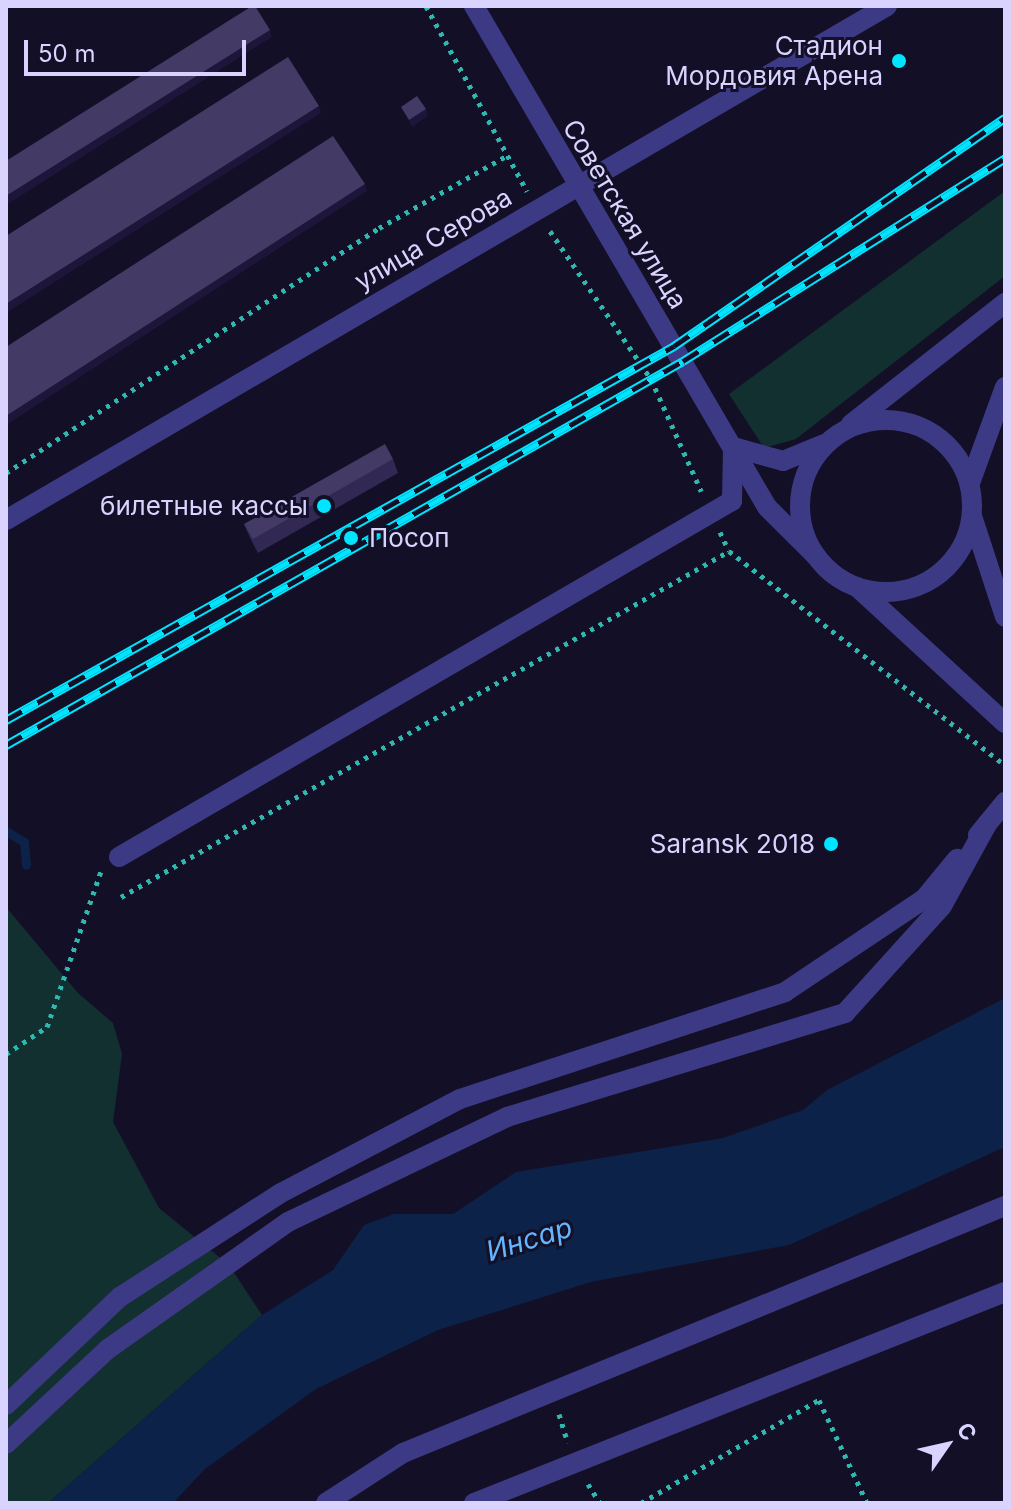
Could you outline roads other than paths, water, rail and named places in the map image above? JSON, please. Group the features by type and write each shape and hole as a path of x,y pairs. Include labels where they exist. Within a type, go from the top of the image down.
{"street":[{"name":"Советская улица","path":"474,6 767,507 816,556"},
{"name":"улица Серова","path":"6,520 887,6"},
{"path":"119,857 732,501 733,447 783,461 826,444 1005,303"},
{"path":"1005,387 970,483 972,516 1005,617"},
{"path":"843,431 867,421 919,426 950,449 970,483"},
{"path":"826,444 803,484 800,509 816,556 857,587 1005,723"},
{"path":"857,587 908,589 932,579 952,563 972,516"},
{"path":"6,1405 120,1297 279,1194 460,1099 785,992 924,899 1005,802"},
{"path":"6,1444 108,1349 288,1222 507,1117 845,1013 942,906 987,824"},
{"path":"326,1503 403,1453 552,1389 1005,1206"},
{"path":"474,1503 1005,1292"}],"water":[{"name":"Инсар","path":"1005,998 1005,1147 789,1245 591,1282 438,1330 316,1389 205,1469 173,1503 48,1503 262,1315 333,1270 364,1225 394,1214 453,1214 516,1172 723,1138 803,1110 827,1090"}],"waterway":[{"path":"6,831 24,842 26,865"}],"railway":[{"path":"6,720 674,346 1005,118"},
{"path":"6,745 683,361 1005,158"}],"place":[{"name":"Стадион Мордовия Арена","path":"899,61"},
{"name":"билетные кассы","path":"324,506"},
{"name":"Посоп","path":"351,538"},
{"name":"Saransk 2018","path":"831,844"}]}
